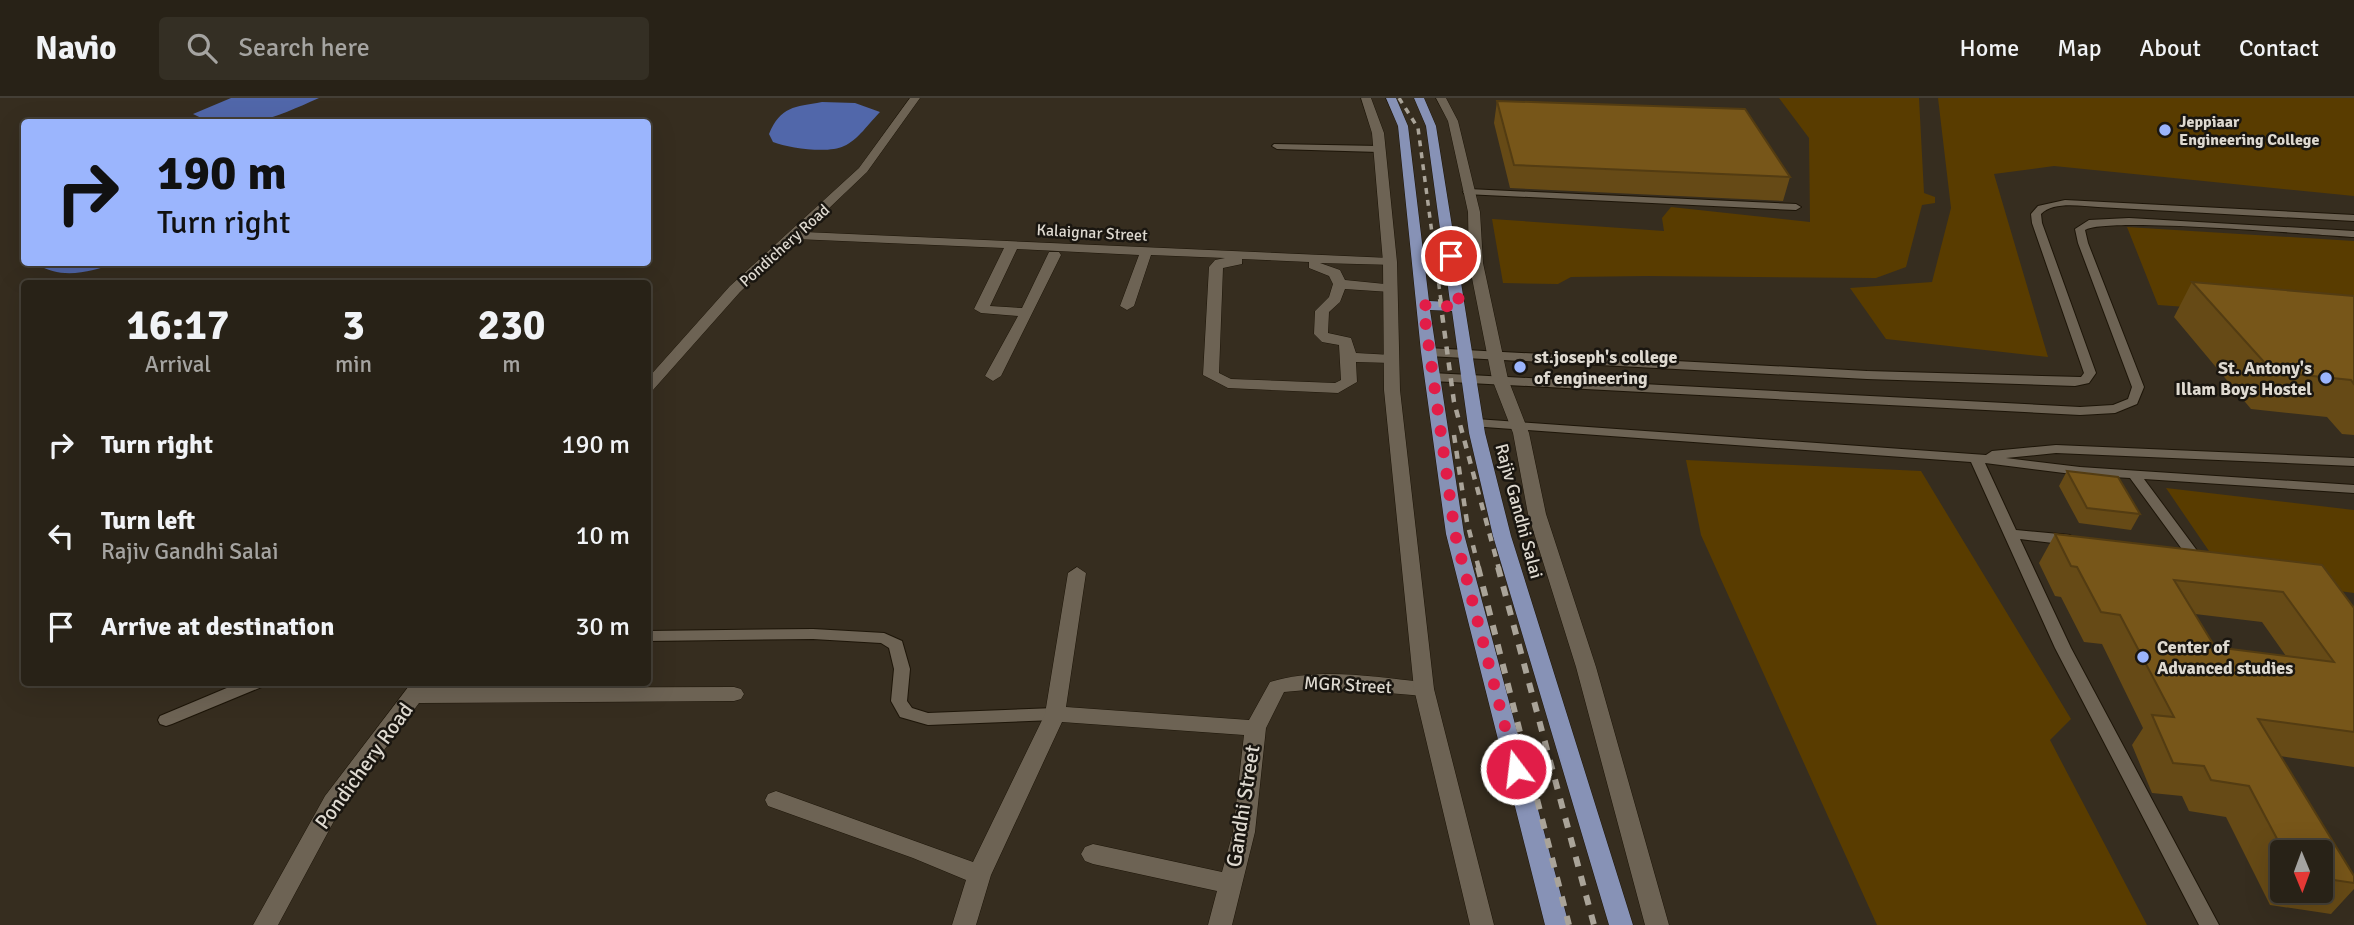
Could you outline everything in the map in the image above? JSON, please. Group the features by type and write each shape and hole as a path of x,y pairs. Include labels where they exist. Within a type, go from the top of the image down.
{"main road":[{"path":"1391,98 1402,126 1428,352 1455,534 1557,925"},
{"name":"Rajiv Gandhi Salai","path":"1419,98 1431,126 1476,423 1502,536 1621,925"},
{"path":"1423,305 1460,307"}],"street":[{"name":"Pondichery Road","path":"651,384 735,289 833,201 863,170 915,98"},
{"path":"1366,98 1378,133 1390,262 1392,390 1424,690 1482,925"},
{"path":"1441,98 1453,121 1474,212 1476,263 1500,379 1518,426 1537,514 1586,667 1657,925"},
{"name":"Kalaignar Street","path":"792,235 1390,262"},
{"path":"1012,246 981,309 1027,313"},
{"path":"1127,306 1146,251"},
{"path":"993,376 1054,255"},
{"path":"1230,261 1318,265 1335,273 1340,284 1335,299 1322,310 1321,334 1327,339 1346,341 1349,357 1349,382 1338,388 1228,383 1211,375 1216,267 1220,263 1230,261"},
{"path":"1340,284 1390,288"},
{"path":"1349,357 1392,359"},
{"path":"964,925 979,875 1055,714 1077,573"},
{"name":"MGR Street","path":"1255,728 1270,696 1277,687 1288,682 1313,681 1424,690"},
{"name":"Pondichery Road","path":"265,925 333,802 419,689"},
{"path":"419,689 734,694"},
{"path":"1055,714 1255,728"},
{"name":"Gandhi Street","path":"1220,925 1244,832 1255,728"},
{"path":"776,800 921,851 979,875"},
{"path":"1093,854 1231,884"}],"lane":[{"path":"1277,146 1379,149"},
{"path":"1468,192 1796,207"},
{"path":"1428,352 1767,369 2085,380 2090,373 2085,356 2050,267 2037,223 2036,214 2040,208 2050,204 2098,204 2354,218"},
{"path":"1432,377 2080,411 2115,409 2133,401 2138,387 2080,229 2089,223 2129,220 2354,234"},
{"path":"1767,369 1780,395"},
{"path":"1476,423 1976,458 2043,468 2354,489"},
{"path":"1976,458 2056,449 2354,462"},
{"path":"1976,458 2063,648 2209,925"},
{"path":"2134,475 2185,553 2206,572"},
{"path":"2012,534 2081,542"},
{"path":"651,636 813,634 884,638 896,645 902,669 900,701 906,713 928,719 1055,714"},
{"path":"166,720 248,686"}],"shaded area":[{"path":"1779,98 1919,98 1924,193 1935,197 1935,203 1922,205 1906,267 1876,278 1571,277 1558,284 1503,283 1492,219 1664,231 1662,218 1671,207 1810,222 1809,138"},
{"path":"1938,98 2354,98 2354,196 2054,166 1994,174 2048,357 1886,339 1850,288 1932,282 1951,208"},
{"path":"2127,227 2354,241 2354,319 2158,305"},
{"path":"1686,460 1921,471 2071,719 2050,740 2147,925 1877,925 1701,535"},
{"path":"2166,488 2354,510 2354,593 2226,576"}],"water":[{"path":"231,98 319,98 265,119 204,119 193,114"},
{"path":"822,102 855,103 880,112 854,140 837,148 808,149 773,142 769,134 784,113 796,107"},
{"path":"41,266 106,266 76,273"}],"building":[{"path":"1497,101 1745,109 1790,177 1514,165"},
{"path":"2192,282 2354,296 2354,384 2351,380 2273,372"},
{"path":"2067,471 2118,477 2140,514 2087,508"},
{"path":"2055,534 2322,565 2354,608 2354,732 2258,719 2332,840 2278,840 2249,786 2211,780 2204,766 2173,763 2152,715 2174,717 2120,615 2101,612 2077,567 2071,566","holes":["2174,580 2283,592 2334,662 2215,647"]},
{"path":"2333,842 2354,876 2354,883 2333,880"}],"railway":[{"path":"1399,98 1418,128 1441,301"},
{"path":"1440,299 1454,402 1499,569"},
{"path":"1454,435 1467,522 1479,569"},
{"path":"1478,567 1569,925"},
{"path":"1498,567 1594,925"}],"place":[{"name":"Jeppiaar Engineering College","path":"2165,130"},
{"name":"st.joseph's college of engineering","path":"1520,367"},
{"name":"St. Antony's Illam Boys Hostel","path":"2326,378"},
{"name":"Center of Advanced studies","path":"2143,657"}],"route":[{"path":"1451,256 1460,307 1423,305 1428,352 1455,534 1516,769"}]}
